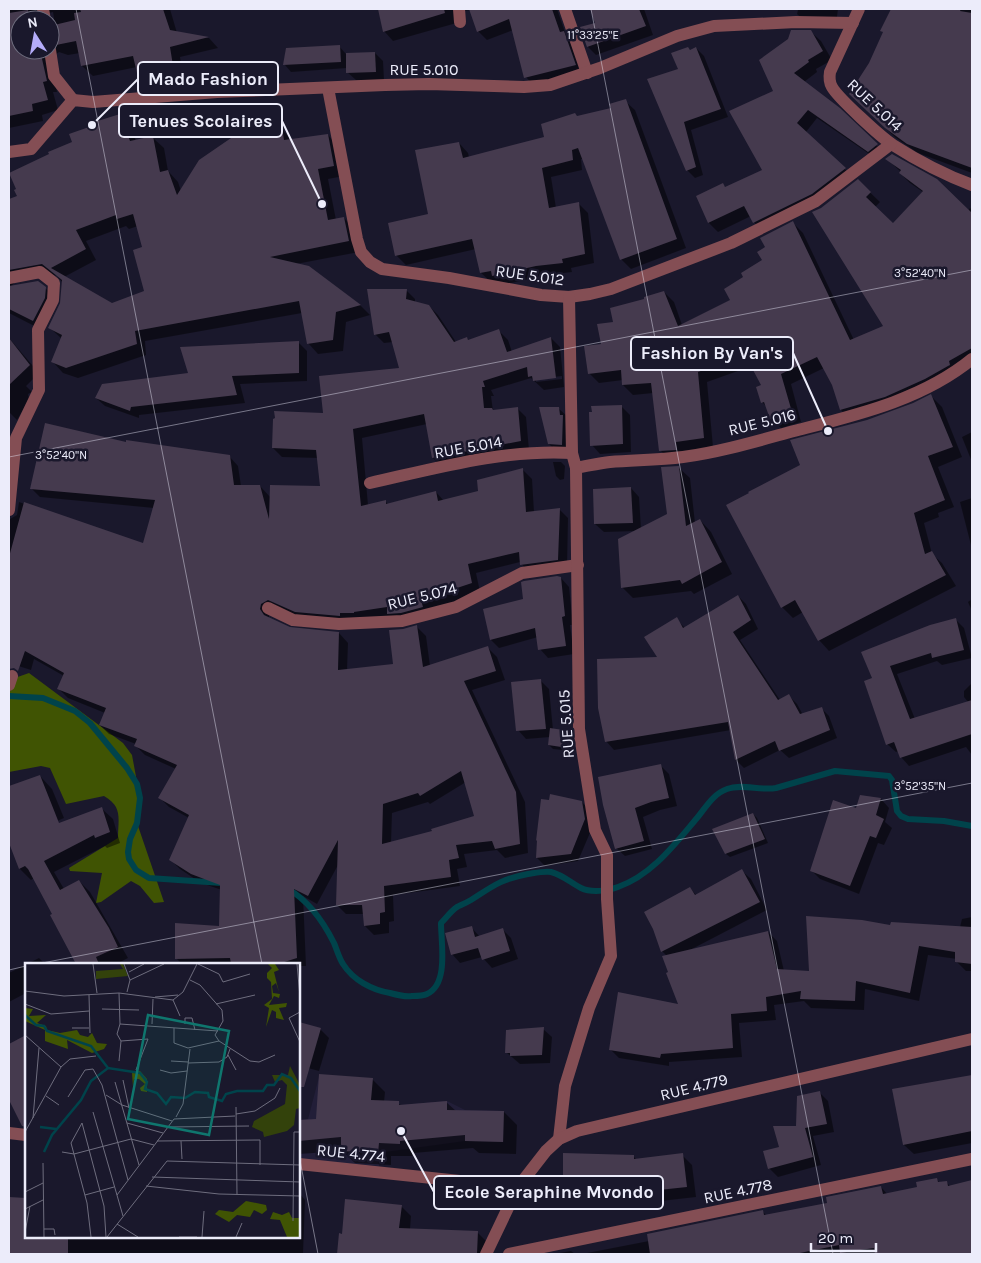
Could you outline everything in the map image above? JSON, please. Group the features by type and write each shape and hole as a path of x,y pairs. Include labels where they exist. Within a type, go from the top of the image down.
{"street":[{"path":"565,9 587,72"},
{"name":"RUE 5.014","path":"859,9 830,72 829,80 833,89 891,144 950,177 972,185"},
{"name":"RUE 5.010","path":"73,100 93,102 217,92 429,84 524,87 550,85 625,59 677,36 714,26 796,22 853,23"},
{"path":"9,152 31,149 73,100 54,76 52,60"},
{"name":"RUE 5.012","path":"328,88 357,239 361,252 370,262 382,269 449,278 541,295 569,297 611,289 731,243 816,201 891,144"},
{"path":"9,278 40,272 54,283 53,300 38,330 39,390 16,438 9,510"},
{"name":"RUE 5.015","path":"559,1139 565,1086 589,1008 610,956 607,855 595,830 579,729 576,468 572,453 569,297"},
{"name":"RUE 5.016","path":"576,468 607,462 682,457 748,444 840,419 909,397 958,371 972,359"},
{"name":"RUE 5.014","path":"370,483 481,459 547,451 572,453"},
{"name":"RUE 5.074","path":"268,608 293,620 339,624 402,621 456,607 522,573 578,565"},
{"name":"RUE 4.779","path":"486,1254 518,1187 559,1139 577,1131 972,1039"},
{"path":"9,1133 25,1135"},
{"name":"RUE 4.778","path":"509,1254 972,1159"},
{"name":"RUE 4.774","path":"300,1164 518,1187"}],"shaded area":[{"path":"319,1077 371,1105 399,1101 400,1105 447,1101 465,1110 504,1111 504,1142 465,1141 378,1153 379,1166 300,1160 300,1120 308,1119"}],"green space":[{"path":"29,673 123,743 132,755 140,798 137,823 164,902 154,903 140,886 131,881 101,902 96,903 102,873 70,871 69,868 118,838 119,819 114,804 104,796 66,804 50,768 41,766 9,772 9,680"}],"building":[{"path":"80,9 163,9 170,30 209,37 170,47 176,84 141,90 133,56 81,66 76,41 60,44 60,24 75,20 74,13 81,12"},
{"path":"378,9 444,9 445,13 383,32"},
{"path":"469,9 552,9 560,32 564,31 576,65 524,78 509,19 477,32"},
{"path":"590,9 639,9 646,26 587,47 580,27 595,23"},
{"path":"891,9 961,9 960,11 972,13 972,168 907,144 885,128 849,94 869,63 883,32 880,31"},
{"path":"9,13 10,60 42,60 47,81 43,82 48,100 32,104 33,111 9,116"},
{"path":"791,30 811,30 823,51 808,60 809,62 794,73 840,108 878,144 868,152 808,110 797,123 846,168 812,194 753,223 744,206 708,223 696,196 723,183 725,187 762,170 729,111 773,91 759,60 788,39"},
{"path":"340,45 341,62 283,65 286,48"},
{"path":"688,47 690,50 696,47 721,109 684,122 696,167 686,171 647,79 678,69 671,53"},
{"path":"375,52 376,72 346,73 346,53"},
{"path":"626,99 677,239 620,260 578,148 572,150 573,160 542,168 549,208 579,202 585,254 562,259 563,263 536,266 492,276 491,271 480,273 472,239 395,256 388,223 428,214 415,150 459,142 463,158 544,137 541,124 575,113 577,116 611,108 609,104"},
{"path":"120,114 130,141 153,136 160,172 168,170 177,195 199,160 250,125 252,132 282,127 284,140 328,134 334,166 318,169 328,220 344,217 349,241 270,257 309,266 361,305 336,312 333,340 307,344 299,301 135,331 137,344 66,368 51,362 62,335 48,328 60,303 62,280 42,264 9,270 9,199 17,196 9,173 49,154 48,152 72,142 69,134 89,127 88,124","holes":["133,214 142,247 133,250 144,291 112,303 51,268 86,249 76,230 116,215 117,219"]},
{"path":"892,154 937,179 972,213 972,348 949,361 950,365 925,379 885,397 840,410 832,385 817,357 781,374 792,412 770,419 764,402 761,403 756,387 761,385 745,355 698,372 704,438 676,442 677,450 659,451 651,383 622,385 621,370 588,374 584,346 601,344 597,324 613,322 610,308 644,299 644,297 664,291 678,326 730,300 724,289 743,277 741,273 762,260 757,252 765,247 760,238 793,221 850,340 883,326 812,212 821,208 858,179 871,192 866,197 893,223 923,191 899,173 901,170 885,159"},
{"path":"38,281 46,287 45,298 33,321 9,309 9,286"},
{"path":"367,289 407,289 406,299 429,305 454,342 467,337 468,340 499,329 507,352 551,337 556,378 533,381 532,376 528,377 527,367 483,381 485,387 482,387 484,408 492,408 493,410 518,407 521,441 432,458 424,414 353,429 361,506 386,500 386,504 436,491 438,501 478,491 477,480 523,468 526,512 560,508 558,560 520,565 519,552 468,564 472,583 421,600 423,607 401,613 387,614 387,607 354,613 340,613 340,616 295,612 268,600 261,604 260,609 264,615 290,627 339,632 338,670 393,664 389,630 417,625 423,667 488,646 496,671 464,681 516,792 520,844 495,849 492,841 456,845 459,858 449,860 451,877 384,886 385,912 380,913 380,924 364,926 362,905 336,905 338,840 308,896 294,889 297,958 281,963 231,963 230,958 175,959 175,923 219,926 220,885 191,874 169,860 189,815 158,798 177,765 134,746 137,739 99,725 106,708 57,689 64,673 25,651 18,671 14,668 9,669 9,557 24,502 143,543 155,500 30,489 45,423 126,442 126,440 230,455 234,485 260,485 269,519 270,485 320,486 316,450 272,448 274,411 323,413 319,376 399,368 389,332 374,335","holes":["461,771 474,816 431,829 432,831 382,844 383,804 418,793 420,796"]},
{"path":"9,338 30,365 9,385"},
{"path":"299,341 299,373 232,376 237,395 131,407 130,411 95,398 102,384 188,373 180,347"},
{"path":"931,394 953,447 928,456 945,500 914,513 925,554 932,551 946,575 818,641 795,600 781,608 726,505 800,465 790,440 867,420 913,403"},
{"path":"622,405 623,444 590,446 589,412 592,412 591,406"},
{"path":"539,407 559,407 560,415 563,415 562,445 548,444"},
{"path":"679,466 686,526 700,519 722,562 682,584 680,580 621,588 618,539 667,514 661,467"},
{"path":"631,487 633,523 594,524 593,489"},
{"path":"561,577 565,616 562,617 566,646 538,650 535,628 490,640 483,609 523,599 521,582"},
{"path":"738,595 751,620 733,632 778,700 789,694 800,714 822,707 830,730 779,751 775,741 735,760 728,722 605,742 598,708 597,659 657,657 644,637 677,617 683,628"},
{"path":"956,618 964,650 932,658 931,653 890,666 910,719 972,700 972,734 900,758 894,742 886,745 864,681 872,678 861,652 930,625"},
{"path":"541,679 546,729 516,731 511,682"},
{"path":"550,728 570,731 568,748 548,745"},
{"path":"661,764 669,798 635,808 644,841 615,849 603,805 598,777"},
{"path":"40,775 59,823 102,807 110,832 95,838 94,835 44,861 60,890 79,880 109,928 118,947 96,957 99,963 75,963 28,869 25,866 19,869 9,843 9,786"},
{"path":"550,794 582,801 585,819 571,854 536,858 541,799 549,800"},
{"path":"860,795 881,798 876,815 884,819 876,838 870,836 850,886 810,871 833,800 856,808"},
{"path":"753,813 765,839 725,854 712,829"},
{"path":"742,869 760,902 661,952 653,929 644,912 690,887 695,895"},
{"path":"806,916 862,920 890,925 891,922 972,927 972,964 955,962 955,952 919,946 910,993 856,981 855,1001 800,999 801,991 766,997 767,1011 731,1014 733,1048 661,1054 660,1058 609,1050 618,992 678,1004 666,973 668,972 662,956 768,931 777,969 809,971"},
{"path":"472,926 475,937 503,928 510,951 482,960 478,948 451,955 445,933"},
{"path":"300,1022 321,1028 304,1087 300,1087"},
{"path":"544,1027 542,1055 510,1056 510,1053 505,1053 506,1030"},
{"path":"25,1036 25,1127 22,1126 9,1100 9,1044"},
{"path":"319,1074 373,1078 371,1100 399,1101 399,1105 447,1101 447,1110 504,1111 503,1142 465,1141 465,1135 400,1141 400,1144 379,1143 378,1153 341,1151 341,1137 300,1141 300,1120 316,1119"},
{"path":"972,1075 972,1131 903,1145 892,1089"},
{"path":"820,1091 827,1124 805,1128 813,1157 768,1169 763,1151 779,1147 773,1126 796,1126 797,1096"},
{"path":"563,1153 634,1155 634,1159 683,1153 687,1187 640,1192 640,1188 594,1188 594,1193 598,1195 598,1198 539,1195 547,1175 563,1181"},
{"path":"937,1178 938,1182 947,1181 948,1186 972,1180 972,1254 875,1254 874,1248 840,1253 839,1245 795,1254 650,1254 647,1234 763,1210 764,1215 827,1203 826,1197 881,1186 883,1194 917,1187 916,1182"},
{"path":"9,1197 25,1198 25,1238 68,1238 68,1254 9,1254"},
{"path":"345,1199 402,1205 399,1228 478,1231 477,1254 337,1254 339,1233 342,1234"}],"waterway":[{"path":"9,696 43,698 75,711 90,723 127,768 137,784 140,798 137,823 130,839 128,852 129,859 136,870 149,878 222,883"},
{"path":"288,889 303,899 315,912 330,935 343,964 352,975 370,987 383,992 404,996 420,996 434,989 438,982 442,962 441,923 457,907 504,881 537,873 555,873 590,891 609,890 630,882 642,875 662,858 710,801 722,791 733,787 776,788 835,771 889,776 892,780 897,811 901,816 908,819 944,821 972,826"}],"place":[{"name":"Mado Fashion","path":"92,125"},
{"name":"Tenues Scolaires","path":"322,204"},
{"name":"Fashion By Van's","path":"828,431"},
{"name":"Ecole Seraphine Mvondo","path":"401,1131"}]}
